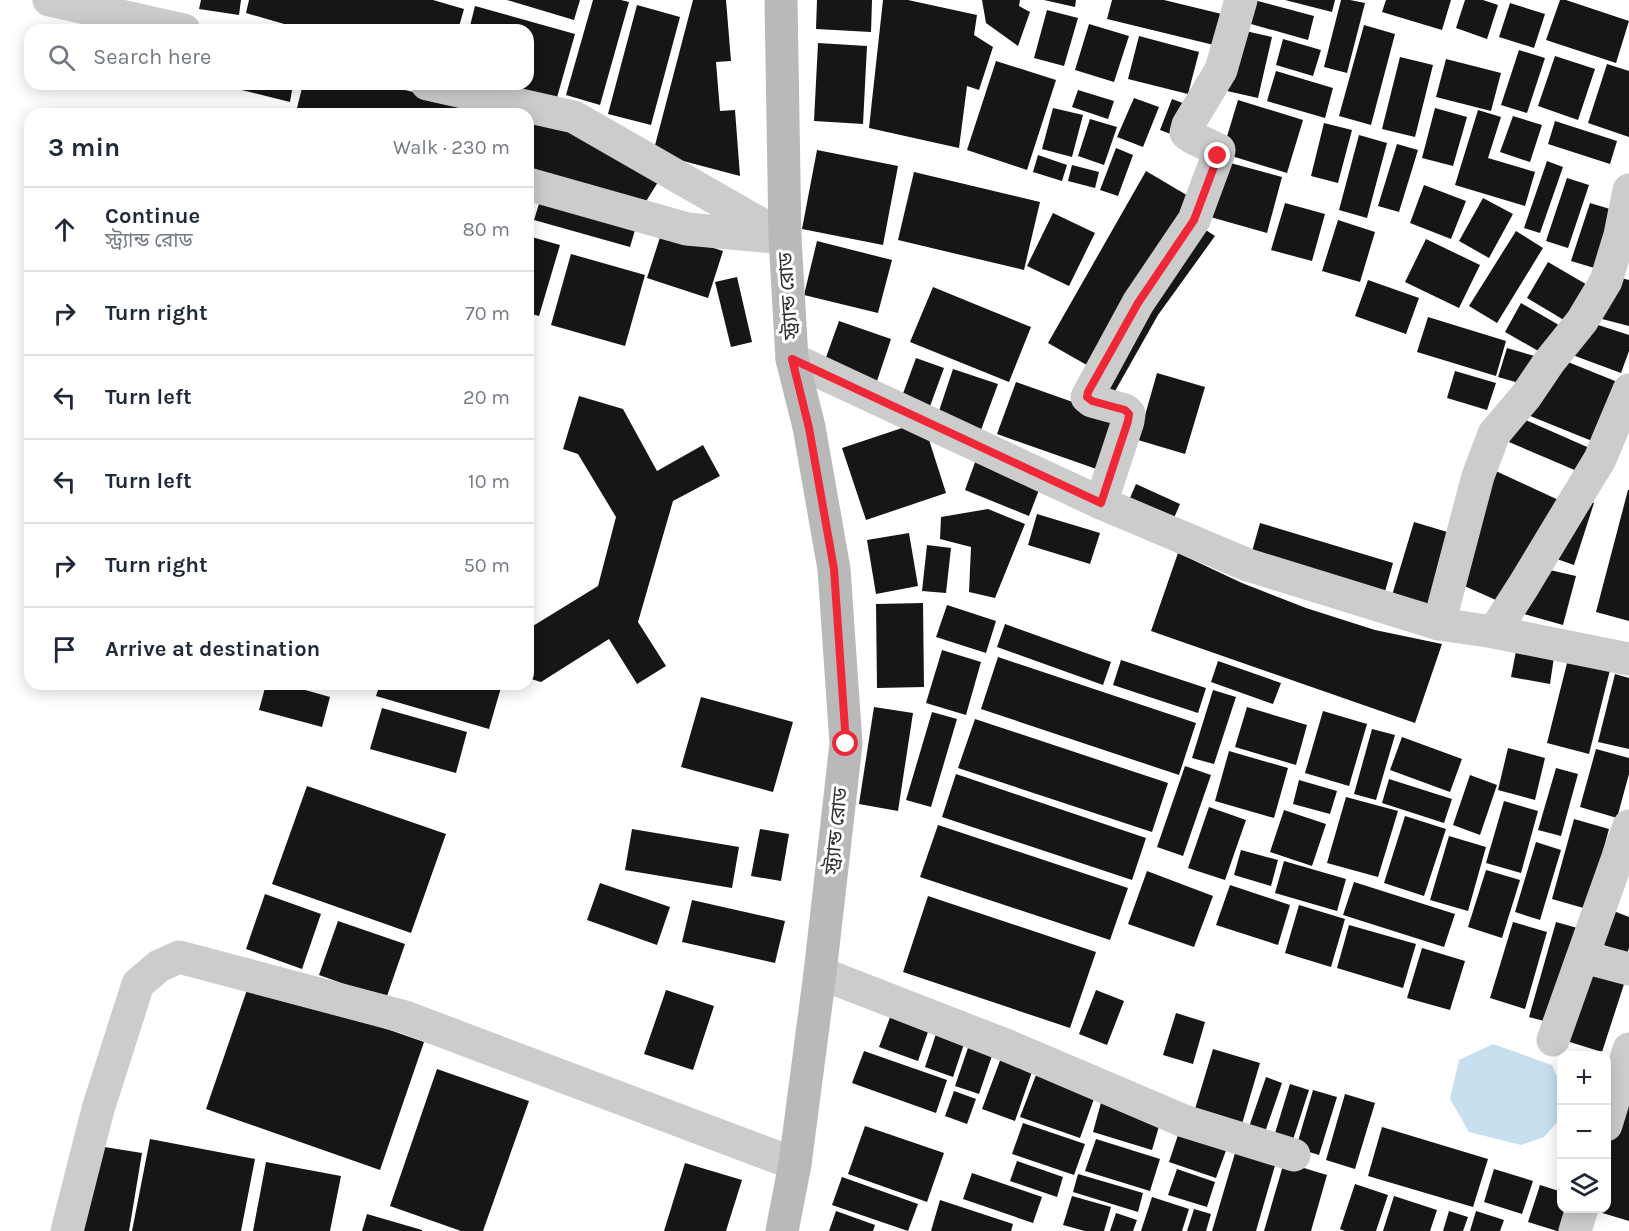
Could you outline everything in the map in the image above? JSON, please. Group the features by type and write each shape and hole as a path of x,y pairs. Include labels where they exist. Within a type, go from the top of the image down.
{"main road":[{"name":"স্ট্র্যান্ড রোড","path":"781,0 785,238 792,359 809,428 834,569 846,744 795,1164 782,1231"}],"street":[{"path":"49,0 157,24"},
{"path":"1101,503 1129,414 1125,410 1092,401 1087,397 1138,303 1194,220 1219,150 1186,133 1188,125 1221,70 1241,0"},
{"path":"454,90 534,108"},
{"path":"534,108 574,117 785,238"},
{"path":"534,186 687,229 785,238"},
{"path":"1439,624 1478,476 1494,434 1526,396 1549,362 1582,321 1606,281 1628,203"},
{"path":"792,359 1101,503 1248,565 1439,624 1494,632 1629,659"},
{"path":"1494,632 1600,459 1629,390"},
{"path":"1553,1040 1629,826"},
{"path":"67,1231 98,1109 138,984 159,966 179,957 405,1017 795,1164"},
{"path":"1584,957 1629,969"},
{"path":"820,973 1008,1046 1184,1121 1294,1155"},
{"path":"1611,1108 1629,1049"},
{"path":"1575,1231 1581,1213"}],"water":[{"path":"1493,1044 1552,1065 1557,1077 1557,1122 1544,1137 1521,1145 1469,1132 1450,1099 1459,1060"}],"building":[{"path":"201,0 241,0 239,15 199,9"},
{"path":"249,0 433,0 464,9 460,24 284,24 246,13"},
{"path":"507,0 580,0 574,20"},
{"path":"593,0 629,2 600,105 566,95"},
{"path":"693,0 726,0 731,61 716,62 720,111 735,110 740,176 653,153"},
{"path":"817,0 872,0 871,32 816,29"},
{"path":"883,0 908,0 977,15 974,35 993,47 979,90 967,86 959,148 869,128"},
{"path":"982,0 1020,0 1019,6 1030,12 1018,46 986,23"},
{"path":"1044,0 1076,0 1075,7"},
{"path":"1112,0 1164,0 1230,16 1222,47 1107,19"},
{"path":"1254,0 1314,16 1308,40 1244,22"},
{"path":"1285,0 1335,0 1332,12"},
{"path":"1341,0 1365,3 1347,73 1324,67"},
{"path":"1386,0 1451,0 1442,30 1382,12"},
{"path":"1465,0 1483,0 1498,5 1487,39 1456,28"},
{"path":"1560,0 1629,21 1616,63 1546,40"},
{"path":"1510,3 1545,14 1534,48 1499,37"},
{"path":"637,5 680,17 651,125 608,114"},
{"path":"475,6 575,34 556,101 518,90 534,90 534,24 470,24"},
{"path":"1047,10 1078,18 1064,66 1034,58"},
{"path":"1089,24 1129,36 1114,82 1075,70"},
{"path":"1364,25 1395,34 1371,125 1339,116"},
{"path":"1241,30 1272,37 1258,98 1227,91"},
{"path":"1139,36 1199,52 1188,94 1128,79"},
{"path":"1283,39 1321,50 1313,76 1276,65"},
{"path":"818,43 867,46 863,124 814,121"},
{"path":"1519,50 1545,58 1527,113 1501,105"},
{"path":"1555,56 1595,69 1578,120 1538,106"},
{"path":"1400,57 1433,65 1415,137 1382,129"},
{"path":"1446,59 1501,73 1491,111 1436,97"},
{"path":"996,61 1056,80 1027,170 967,150"},
{"path":"1607,64 1629,71 1629,137 1588,123"},
{"path":"1276,71 1333,88 1325,118 1267,101"},
{"path":"241,90 292,90 290,102"},
{"path":"302,90 405,90 477,108 297,108"},
{"path":"1078,90 1114,101 1108,119 1072,107"},
{"path":"1134,98 1159,107 1143,147 1117,137"},
{"path":"1172,99 1188,105 1176,136 1160,130"},
{"path":"1238,100 1303,120 1287,173 1222,153"},
{"path":"1053,108 1083,115 1072,157 1042,149"},
{"path":"1435,108 1467,117 1453,166 1422,158"},
{"path":"1478,110 1501,117 1488,158 1535,172 1525,206 1455,185"},
{"path":"1513,116 1542,125 1530,162 1500,152"},
{"path":"1090,119 1117,127 1104,165 1078,156"},
{"path":"534,121 570,130 663,174 645,203 534,174"},
{"path":"1555,121 1617,141 1610,164 1548,144"},
{"path":"1324,123 1352,130 1338,183 1311,176"},
{"path":"1359,135 1387,143 1367,218 1339,210"},
{"path":"1397,144 1418,150 1399,212 1378,206"},
{"path":"1116,148 1133,155 1118,196 1100,190"},
{"path":"817,150 898,166 883,245 802,229"},
{"path":"1038,155 1067,165 1062,181 1033,172"},
{"path":"1223,161 1282,177 1267,233 1207,216"},
{"path":"1547,161 1563,167 1540,233 1524,228"},
{"path":"1072,165 1099,172 1095,188 1068,181"},
{"path":"1146,171 1190,197 1092,368 1048,343"},
{"path":"914,172 1040,202 1024,270 898,240"},
{"path":"1567,178 1589,185 1568,248 1546,241"},
{"path":"1424,185 1466,201 1451,239 1410,223"},
{"path":"542,194 638,220 630,247 534,220"},
{"path":"1483,198 1513,214 1489,258 1459,241"},
{"path":"1285,203 1325,214 1312,261 1271,250"},
{"path":"1590,203 1620,212 1601,270 1571,261"},
{"path":"1053,213 1095,233 1069,286 1027,266"},
{"path":"1338,220 1375,232 1360,282 1322,271"},
{"path":"1198,225 1215,236 1158,315 1110,400 1093,390"},
{"path":"662,231 723,251 708,298 647,278"},
{"path":"1516,231 1543,248 1497,323 1469,306"},
{"path":"534,238 560,245 539,316 534,315"},
{"path":"1426,239 1480,265 1459,308 1405,282"},
{"path":"817,241 892,260 878,313 804,295"},
{"path":"571,254 645,275 625,346 551,325"},
{"path":"1548,262 1596,290 1574,326 1527,298"},
{"path":"1613,276 1629,280 1629,326 1602,319"},
{"path":"737,277 752,342 731,347 715,282"},
{"path":"1368,280 1419,298 1406,334 1355,316"},
{"path":"933,287 1031,327 1009,382 910,342"},
{"path":"1521,303 1564,328 1547,356 1505,332"},
{"path":"1428,317 1506,341 1496,376 1417,352"},
{"path":"839,321 891,339 877,381 824,363"},
{"path":"1589,322 1629,335 1629,351 1621,373 1567,353"},
{"path":"1507,348 1538,357 1530,386 1498,377"},
{"path":"916,358 944,368 929,409 901,399"},
{"path":"1568,362 1620,383 1597,443 1523,413"},
{"path":"953,369 998,384 981,430 938,414"},
{"path":"1455,371 1496,383 1487,410 1447,398"},
{"path":"1157,373 1205,387 1185,454 1138,440"},
{"path":"1016,382 1121,419 1102,471 997,434"},
{"path":"579,396 623,409 657,471 703,445 720,476 673,501 638,622 666,666 637,684 609,639 541,682 534,680 534,625 598,586 616,517 578,454 563,449"},
{"path":"1519,417 1594,450 1584,474 1509,442"},
{"path":"923,421 946,493 866,520 842,448"},
{"path":"977,457 1042,482 1029,516 965,490"},
{"path":"1485,466 1565,503 1505,604 1453,581"},
{"path":"1136,484 1180,504 1171,525 1127,505"},
{"path":"1629,490 1629,621 1596,612"},
{"path":"1580,498 1594,503 1574,565 1551,557"},
{"path":"988,509 1025,524 995,598 969,592 971,547 940,539 941,517"},
{"path":"1037,514 1100,533 1090,564 1028,545"},
{"path":"1414,522 1454,534 1430,613 1390,602"},
{"path":"1260,523 1393,563 1384,595 1251,555"},
{"path":"909,533 918,586 876,594 867,540"},
{"path":"927,545 951,548 946,593 922,591"},
{"path":"1178,553 1242,583 1306,608 1375,630 1442,644 1415,723 1151,631"},
{"path":"1541,568 1576,576 1563,625 1517,612"},
{"path":"923,603 924,687 877,688 876,604"},
{"path":"947,605 996,621 986,653 936,637"},
{"path":"1005,624 1111,662 1103,685 997,647"},
{"path":"942,650 981,662 966,715 926,703"},
{"path":"1516,651 1554,657 1550,684 1511,677"},
{"path":"998,657 1196,723 1179,775 981,709"},
{"path":"1568,659 1610,670 1589,754 1547,743"},
{"path":"1121,660 1206,688 1198,713 1113,685"},
{"path":"1218,661 1281,683 1273,704 1211,682"},
{"path":"1615,674 1629,678 1629,749 1598,742"},
{"path":"264,690 305,690 330,697 322,727 259,710"},
{"path":"378,690 500,690 489,729 376,696"},
{"path":"1213,690 1236,697 1214,764 1192,758"},
{"path":"701,697 793,722 773,792 681,767"},
{"path":"874,707 913,713 898,811 859,804"},
{"path":"1247,707 1307,725 1296,765 1235,747"},
{"path":"382,708 467,732 456,773 370,749"},
{"path":"1323,711 1367,724 1349,786 1305,773"},
{"path":"932,712 957,719 931,807 906,800"},
{"path":"975,719 1168,783 1152,832 958,768"},
{"path":"1372,729 1395,735 1376,800 1354,794"},
{"path":"1402,737 1462,759 1450,792 1390,770"},
{"path":"1508,748 1545,758 1535,800 1498,790"},
{"path":"1596,749 1629,758 1629,774 1617,818 1580,807"},
{"path":"1229,751 1288,768 1274,818 1215,801"},
{"path":"1185,766 1211,775 1183,856 1157,847"},
{"path":"1556,768 1578,774 1561,836 1538,830"},
{"path":"956,774 1146,838 1132,880 942,817"},
{"path":"1470,775 1497,785 1480,835 1453,825"},
{"path":"1389,779 1452,799 1444,823 1382,803"},
{"path":"1299,780 1337,791 1330,814 1293,804"},
{"path":"307,786 446,834 411,933 272,884"},
{"path":"1346,797 1398,811 1378,877 1327,863"},
{"path":"1504,801 1538,811 1521,873 1486,863"},
{"path":"1209,807 1246,820 1225,880 1188,868"},
{"path":"1284,810 1326,824 1312,866 1270,852"},
{"path":"1405,816 1446,829 1424,896 1384,883"},
{"path":"1574,819 1609,829 1587,909 1552,899"},
{"path":"938,825 1128,888 1110,940 920,877"},
{"path":"632,829 739,847 732,888 625,870"},
{"path":"760,829 789,834 781,881 751,876"},
{"path":"1449,836 1486,847 1468,911 1430,900"},
{"path":"1536,842 1561,850 1540,920 1515,912"},
{"path":"1241,850 1278,860 1271,886 1234,875"},
{"path":"1284,861 1346,879 1337,911 1275,893"},
{"path":"1486,870 1520,880 1502,938 1468,927"},
{"path":"1147,871 1213,896 1194,947 1128,924"},
{"path":"1354,882 1455,914 1444,947 1343,915"},
{"path":"600,883 670,907 657,945 587,920"},
{"path":"1230,885 1290,905 1278,945 1216,925"},
{"path":"265,894 321,914 302,969 246,949"},
{"path":"928,896 1096,952 1070,1028 903,972"},
{"path":"692,900 785,921 775,963 682,942"},
{"path":"1299,905 1345,919 1331,967 1285,953"},
{"path":"1606,908 1629,917 1627,954 1593,941"},
{"path":"338,921 405,944 386,999 319,975"},
{"path":"1513,922 1547,932 1525,1009 1490,998"},
{"path":"1556,922 1581,929 1555,1024 1529,1017"},
{"path":"1349,925 1416,944 1403,988 1337,968"},
{"path":"1422,948 1465,961 1450,1010 1407,998"},
{"path":"1585,962 1627,975 1602,1051 1560,1039"},
{"path":"250,981 424,1042 380,1170 206,1109"},
{"path":"666,990 714,1006 693,1070 644,1054"},
{"path":"1096,990 1124,1001 1107,1045 1079,1034"},
{"path":"892,1012 930,1026 918,1061 879,1047"},
{"path":"1176,1013 1205,1022 1193,1064 1163,1055"},
{"path":"938,1028 966,1038 953,1077 925,1067"},
{"path":"971,1039 995,1047 979,1094 955,1086"},
{"path":"1213,1049 1260,1063 1242,1124 1195,1109"},
{"path":"864,1051 947,1080 936,1113 852,1083"},
{"path":"1001,1058 1033,1069 1015,1121 982,1109"},
{"path":"437,1069 529,1101 483,1231 461,1231 390,1206"},
{"path":"1629,1072 1629,1221 1602,1213 1611,1213 1611,1128"},
{"path":"1036,1075 1095,1096 1080,1138 1020,1117"},
{"path":"1266,1077 1282,1083 1264,1135 1248,1130"},
{"path":"1290,1084 1309,1090 1290,1149 1272,1143"},
{"path":"1313,1090 1337,1097 1319,1155 1296,1148"},
{"path":"954,1091 976,1099 967,1124 945,1116"},
{"path":"1345,1094 1375,1103 1355,1169 1326,1160"},
{"path":"1102,1099 1162,1116 1152,1150 1093,1132"},
{"path":"1023,1123 1085,1144 1074,1175 1012,1154"},
{"path":"865,1126 944,1153 927,1202 848,1174"},
{"path":"1382,1127 1488,1159 1473,1207 1368,1176"},
{"path":"1180,1129 1228,1145 1216,1178 1169,1162"},
{"path":"150,1139 255,1159 241,1231 132,1231"},
{"path":"1096,1139 1160,1159 1150,1191 1085,1171"},
{"path":"1238,1143 1278,1155 1256,1231 1212,1231"},
{"path":"92,1145 142,1153 129,1231 78,1231"},
{"path":"1017,1161 1063,1177 1057,1197 1010,1181"},
{"path":"266,1162 341,1176 330,1231 253,1231"},
{"path":"1284,1162 1327,1175 1311,1231 1264,1231"},
{"path":"685,1163 742,1180 726,1231 664,1231"},
{"path":"1177,1169 1215,1182 1207,1207 1168,1195"},
{"path":"1494,1169 1533,1181 1522,1214 1484,1202"},
{"path":"972,1173 1042,1197 1033,1223 963,1199"},
{"path":"1078,1174 1143,1193 1138,1212 1073,1192"},
{"path":"842,1177 918,1204 908,1231 832,1205"},
{"path":"1355,1184 1388,1195 1376,1231 1340,1229"},
{"path":"1540,1185 1557,1190 1557,1213 1572,1213 1567,1231 1557,1231 1528,1222"},
{"path":"1072,1196 1111,1207 1104,1231 1085,1231 1063,1225"},
{"path":"1394,1196 1437,1210 1430,1231 1383,1231"},
{"path":"1152,1197 1189,1209 1182,1231 1141,1231"},
{"path":"940,1200 1013,1224 1011,1231 931,1231"},
{"path":"1194,1209 1211,1214 1206,1231 1187,1231"},
{"path":"836,1211 875,1225 873,1231 829,1231"},
{"path":"1449,1211 1468,1217 1463,1231 1443,1231"},
{"path":"1476,1211 1504,1220 1500,1231 1470,1231"},
{"path":"1116,1213 1137,1220 1133,1231 1110,1231"},
{"path":"367,1214 422,1230 422,1231 362,1231"}],"route":[{"path":"846,744 834,569 809,428 792,359 1101,503 1129,414 1125,410 1092,401 1087,397 1088,392 1138,303 1194,220 1218,156"}]}
